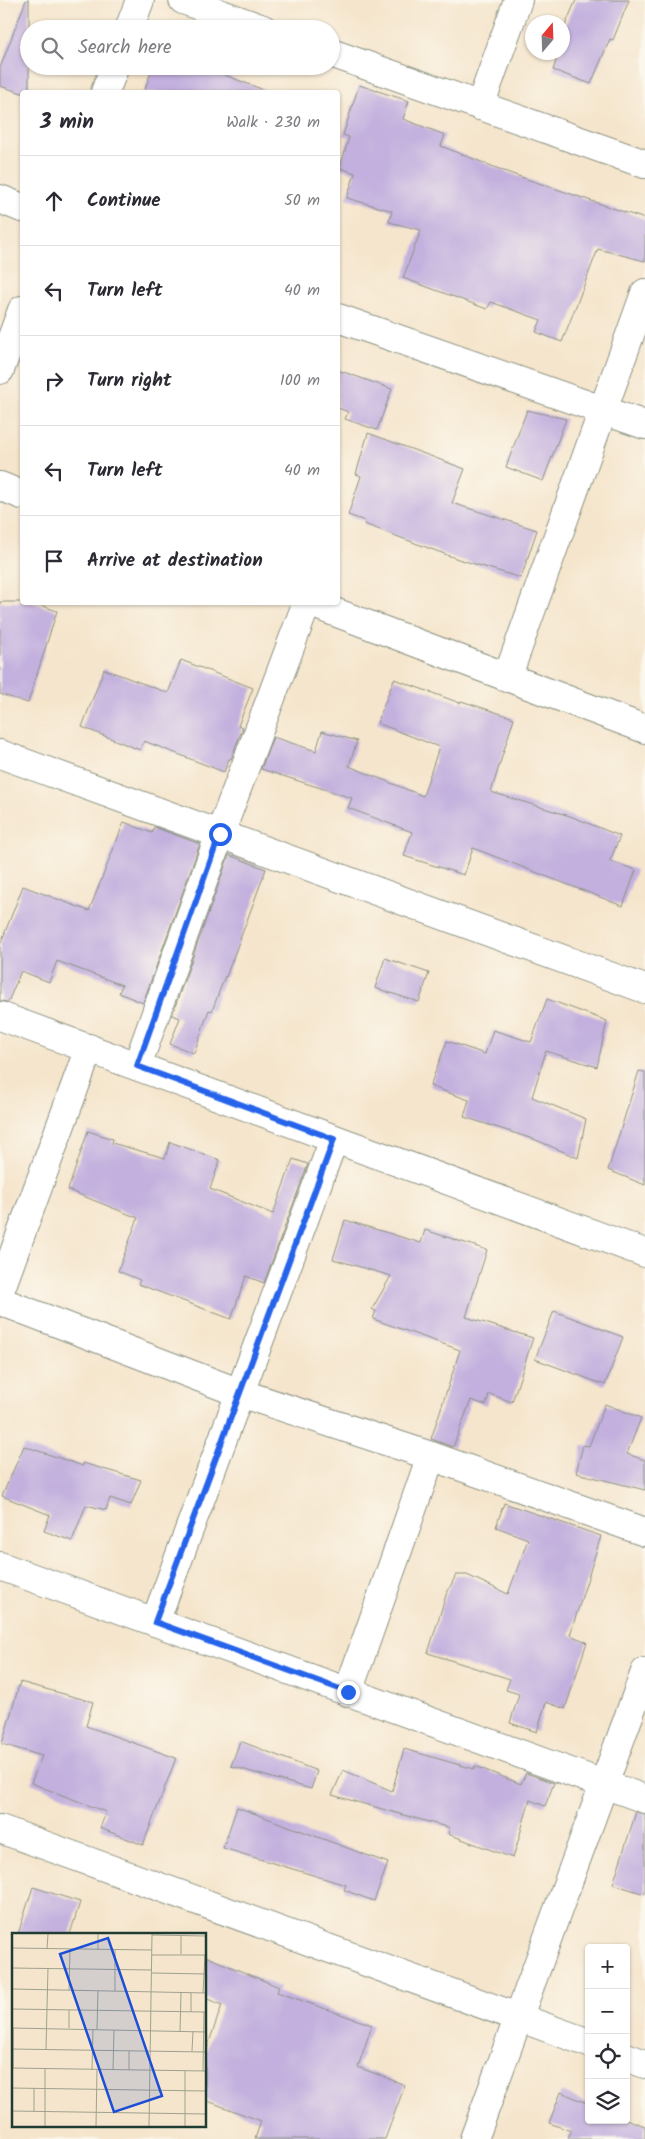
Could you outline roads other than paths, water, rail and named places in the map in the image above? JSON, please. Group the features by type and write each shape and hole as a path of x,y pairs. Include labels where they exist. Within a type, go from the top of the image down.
{"street":[{"path":"132,20 140,0"},
{"path":"183,0 238,20"},
{"path":"480,106 518,0"},
{"path":"340,56 645,164"},
{"path":"106,90 112,75"},
{"path":"0,199 20,207"},
{"path":"507,678 645,293"},
{"path":"0,370 20,315"},
{"path":"340,319 645,426"},
{"path":"0,486 20,494"},
{"path":"137,1066 220,834 306,605"},
{"path":"315,605 645,728"},
{"path":"0,754 645,989"},
{"path":"0,1016 645,1253"},
{"path":"0,1291 88,1048"},
{"path":"155,1622 334,1139"},
{"path":"0,1302 240,1393 431,1456 645,1532"},
{"path":"348,1692 431,1456"},
{"path":"0,1566 645,1799"},
{"path":"474,2139 645,1672"},
{"path":"0,1829 585,2042"},
{"path":"630,2058 645,2064"}]}
